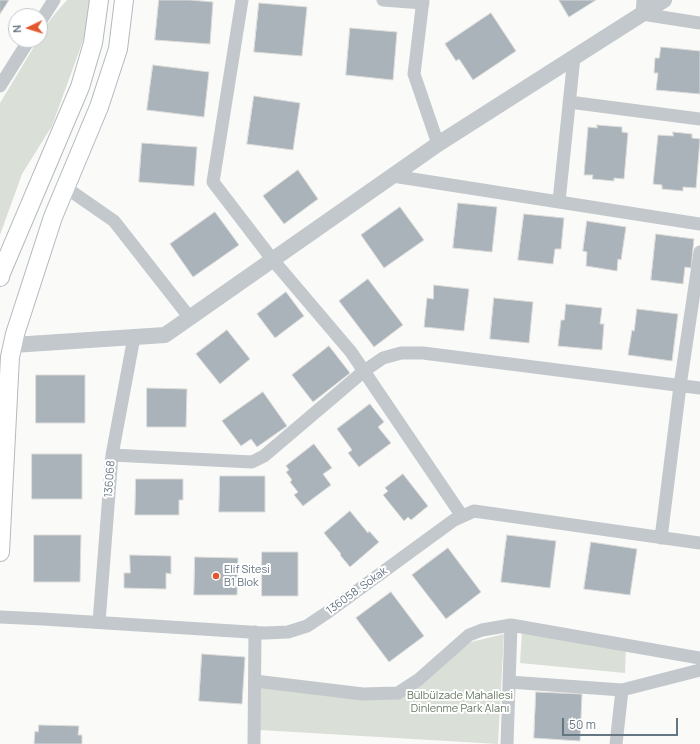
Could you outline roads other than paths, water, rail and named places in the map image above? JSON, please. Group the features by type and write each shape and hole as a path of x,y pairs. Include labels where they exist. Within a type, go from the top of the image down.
{"main road":[{"path":"0,277 80,87 93,42 99,0"},
{"path":"0,552 10,357 15,334 53,217 100,107 118,49 124,0"}],"street":[{"path":"48,9 54,0"},
{"path":"242,0 213,182 272,259 350,352 462,516"},
{"path":"383,0 423,2 414,74 438,144"},
{"path":"13,345 165,335 438,144 574,57 642,7 664,0"},
{"path":"642,7 700,23"},
{"path":"0,86 24,48"},
{"path":"558,202 574,57"},
{"path":"569,102 700,119"},
{"path":"393,176 700,224"},
{"path":"66,187 114,221 190,318"},
{"path":"661,538 680,386 700,252"},
{"name":"136068","path":"99,622 112,455 134,337"},
{"path":"112,455 252,462 264,456 364,371 383,358 401,353 423,353 700,388"},
{"name":"136058. Sokak","path":"0,617 265,633 288,632 307,626 454,520 474,511 700,543"},
{"path":"255,681 363,694 398,693 418,680 469,635 482,630 511,625 700,658"},
{"path":"506,744 511,625"},
{"path":"254,744 255,632"},
{"path":"509,682 622,690 700,670"},
{"path":"616,744 622,690"}],"place":[{"name":"Elif Sitesi B1 Blok","path":"216,576"}],"park label":[{"name":"Bülbülzade Mahallesi Dinlenme Park Alanı","path":"460,702"}]}
